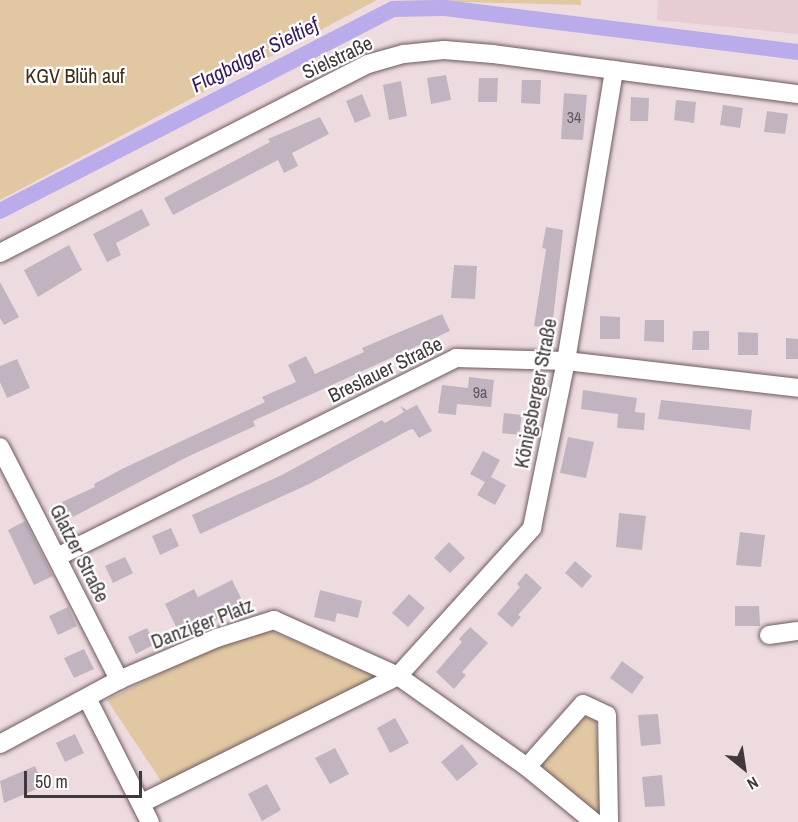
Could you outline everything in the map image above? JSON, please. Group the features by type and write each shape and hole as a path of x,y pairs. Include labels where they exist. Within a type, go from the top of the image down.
{"street":[{"name":"Sielstraße","path":"0,253 368,64 404,54 444,50 798,94"},
{"name":"Königsberger Straße","path":"399,676 532,528 566,361 614,70"},
{"name":"Breslauer Straße","path":"57,556 456,357 566,361 798,388"},
{"name":"Glatzer Straße","path":"0,447 119,680"},
{"name":"Danziger Platz","path":"0,744 119,680 217,638 274,620 399,676 527,767 594,822"},
{"path":"769,635 798,631"},
{"path":"141,803 399,676"},
{"path":"87,698 150,822"},
{"path":"527,767 583,704 607,716 609,822"}],"shaded area":[{"path":"658,0 798,0 798,34 657,20"}],"green space":[{"name":"KGV Blüh auf","path":"0,0 377,0 0,200"},
{"path":"390,0 581,0 581,5"},
{"path":"267,629 384,680 163,784 107,700 245,631"},
{"path":"576,717 595,718 605,822 540,773 540,756"}],"building":[{"path":"446,75 451,100 431,104 427,78"},
{"path":"479,78 498,78 497,102 478,102"},
{"path":"522,80 541,80 540,104 521,103"},
{"path":"401,81 407,116 389,120 383,85"},
{"path":"564,93 587,95 583,140 561,139"},
{"path":"362,94 371,116 355,123 346,101"},
{"path":"631,97 649,98 648,121 630,121"},
{"path":"676,100 696,102 694,123 674,120"},
{"path":"723,105 743,108 740,128 720,125"},
{"path":"767,111 788,114 785,134 764,132"},
{"path":"320,117 329,134 292,153 298,166 284,173 278,160 173,215 164,198 270,142 268,139"},
{"path":"142,209 150,225 116,243 121,255 107,262 93,234"},
{"path":"546,227 563,230 552,329 534,326 546,249 542,248"},
{"path":"69,245 82,270 38,297 24,270"},
{"path":"454,265 477,266 475,299 451,298"},
{"path":"0,282 19,317 4,325 0,318"},
{"path":"442,314 450,331 253,421 255,426 187,457 69,519 62,502 95,487 94,484 124,468 265,402 262,397 296,382 288,365 306,356 315,374 364,352 362,348"},
{"path":"600,316 620,317 620,339 600,339"},
{"path":"645,320 664,320 664,342 644,341"},
{"path":"693,331 709,331 709,350 692,350"},
{"path":"738,332 758,333 758,355 738,355"},
{"path":"786,338 798,339 798,359 786,359"},
{"path":"17,359 30,388 7,398 0,382 0,366"},
{"path":"469,377 494,380 491,407 457,404 456,415 438,413 442,385 468,388"},
{"path":"583,390 637,398 635,412 645,413 644,430 617,428 618,414 581,409"},
{"path":"661,400 752,410 750,430 658,419"},
{"path":"417,405 432,431 419,438 413,429 409,430 309,484 200,534 192,515 282,475 382,420 385,423 404,412 400,406 407,410"},
{"path":"504,413 522,415 519,435 502,433"},
{"path":"568,437 594,442 586,478 560,473"},
{"path":"483,451 500,460 491,477 506,485 495,505 477,495 485,482 470,474"},
{"path":"619,513 646,516 642,550 616,547"},
{"path":"25,521 53,576 34,585 8,530"},
{"path":"171,528 179,546 160,555 152,536"},
{"path":"740,532 765,535 761,567 736,565"},
{"path":"449,542 465,558 450,573 434,558"},
{"path":"125,557 133,573 113,583 105,566"},
{"path":"575,561 592,576 582,588 565,573"},
{"path":"526,573 542,588 518,615 521,617 512,627 497,614 520,587 517,584"},
{"path":"232,580 245,606 181,637 165,604 194,589 198,597"},
{"path":"320,590 362,601 358,618 337,613 335,622 314,617"},
{"path":"409,594 425,608 408,627 392,613"},
{"path":"735,606 759,606 760,626 735,626"},
{"path":"68,607 77,626 58,635 49,616"},
{"path":"470,627 488,643 462,672 466,675 454,689 436,672 462,642 459,639"},
{"path":"147,628 155,644 136,654 128,637"},
{"path":"84,649 94,669 74,678 64,658"},
{"path":"622,661 644,677 632,694 610,678"},
{"path":"658,714 661,744 641,746 638,715"},
{"path":"395,718 409,743 390,753 377,728"},
{"path":"75,734 84,753 65,762 56,743"},
{"path":"462,744 478,764 457,781 441,762"},
{"path":"335,748 349,774 330,784 315,758"},
{"path":"35,766 44,786 4,803 0,781"},
{"path":"662,775 665,806 645,807 642,777"},
{"path":"267,784 281,810 262,821 248,794"}],"waterway":[{"name":"Flagbalger Sieltief","path":"0,211 393,9 445,8 798,52"}]}
